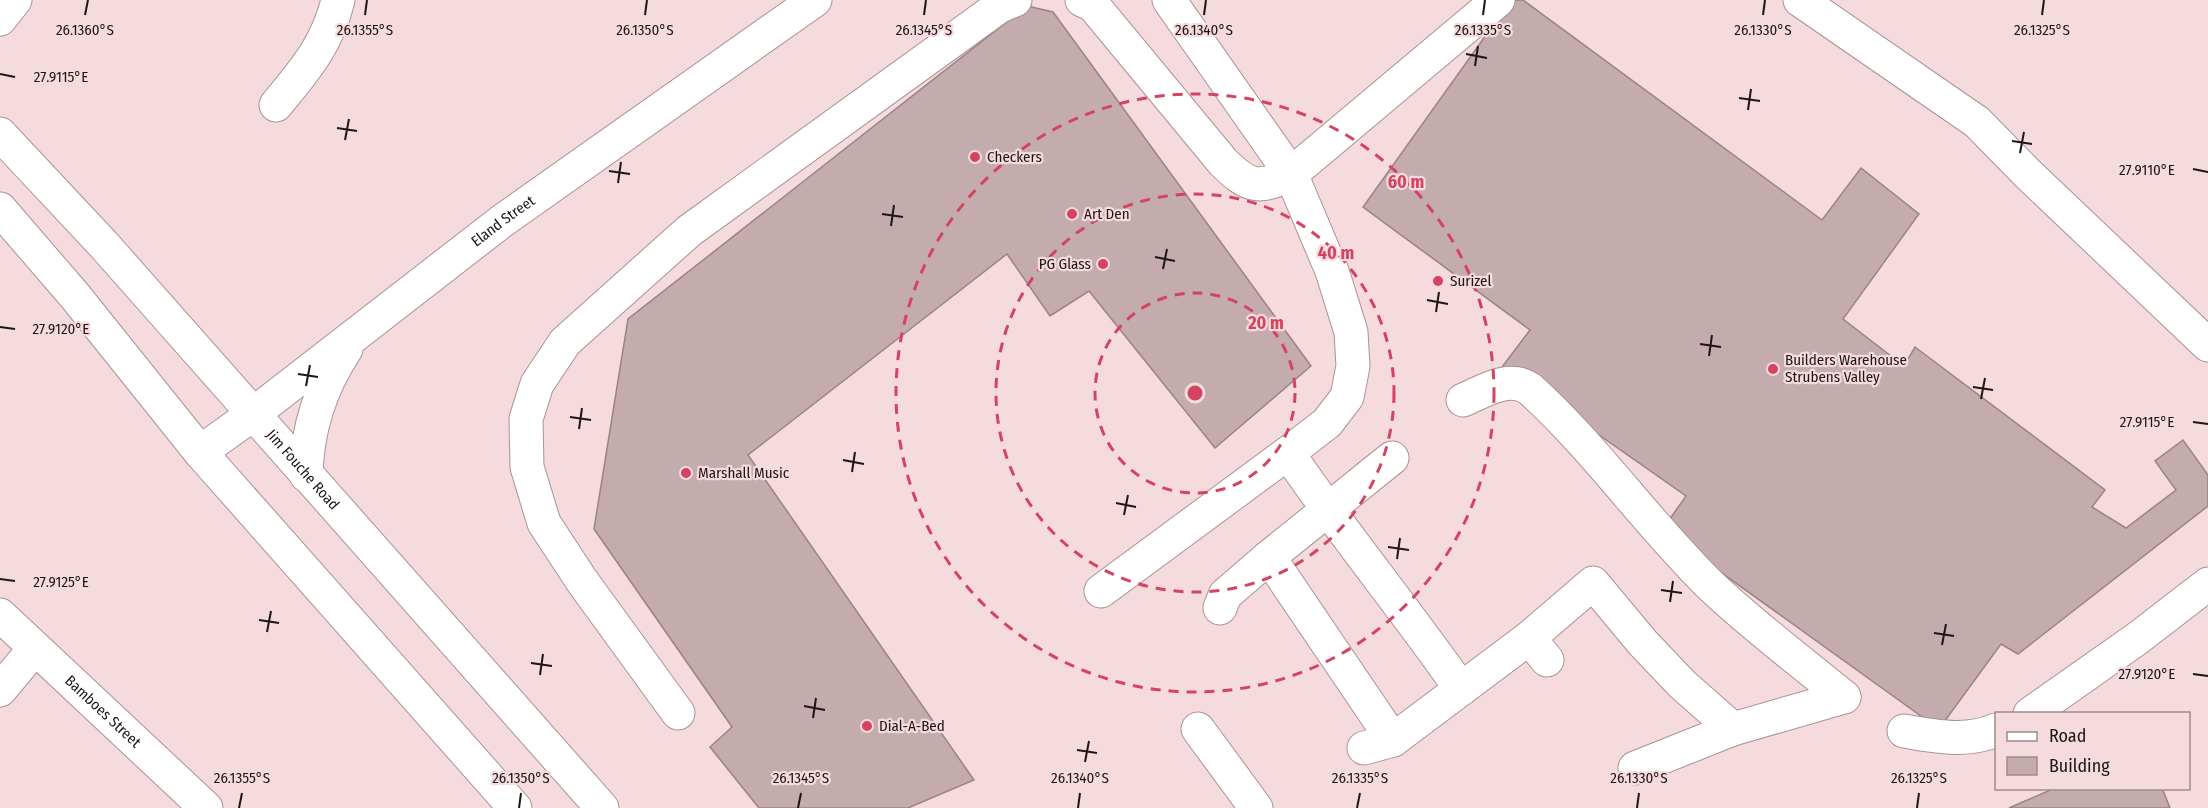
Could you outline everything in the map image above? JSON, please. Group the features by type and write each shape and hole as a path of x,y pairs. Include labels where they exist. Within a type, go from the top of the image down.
{"street":[{"path":"0,20 15,0"},
{"path":"276,105 316,55 334,16 338,0"},
{"name":"Eland Street","path":"200,452 252,415 502,221 815,0"},
{"path":"678,713 582,581 544,523 526,467 526,419 537,384 565,342 689,231 1000,6 1015,0"},
{"path":"1082,0 1093,5 1217,155 1239,178 1255,185 1271,183 1291,174 1498,0"},
{"path":"1101,591 1327,423 1347,397 1353,366 1351,332 1341,296 1291,174 1169,0"},
{"path":"1800,0 1977,122 2026,173 2208,345"},
{"name":"Jim Fouche Road","path":"0,134 104,245 602,808"},
{"path":"0,209 75,296 200,452 515,808"},
{"path":"306,475 308,440 316,407 335,365 359,331"},
{"path":"1463,400 1499,384 1518,384 1530,389 1603,464 1711,586 1844,697 1733,729 1635,768"},
{"path":"1288,453 1328,511 1371,565 1461,689"},
{"path":"1220,608 1225,596 1269,557 1392,458"},
{"path":"1269,557 1378,744 1461,689 1538,649 1593,583 1682,684 1733,729"},
{"path":"2033,712 2138,638 2208,584"},
{"name":"Bamboes Street","path":"0,615 206,808"},
{"path":"0,690 36,648"},
{"path":"1198,729 1256,808"},
{"path":"1904,731 1950,738 1968,737 1995,730"}],"building":[{"path":"1511,0 1523,0 1822,220 1861,168 1919,214 1843,319 1904,366 1915,347 2105,490 2092,507 2126,528 2176,490 2155,461 2183,440 2208,475 2208,506 2018,654 2001,644 1939,729 1662,530 1686,496 1502,367 1530,330 1363,207"},
{"path":"1027,6 1053,12 1311,366 1215,448 1089,291 1050,316 1007,254 748,455 974,780 908,808 759,808 710,747 732,727 594,529 628,319"},
{"path":"2050,790 2163,790 2170,808 2009,808"}],"place":[{"name":"Checkers","path":"975,157"},
{"name":"Art Den","path":"1072,214"},
{"name":"PG Glass","path":"1103,264"},
{"name":"Surizel","path":"1438,281"},
{"name":"Builders Warehouse Strubens Valley","path":"1773,369"},
{"name":"Marshall Music","path":"686,473"},
{"name":"Dial-A-Bed","path":"867,726"}]}
